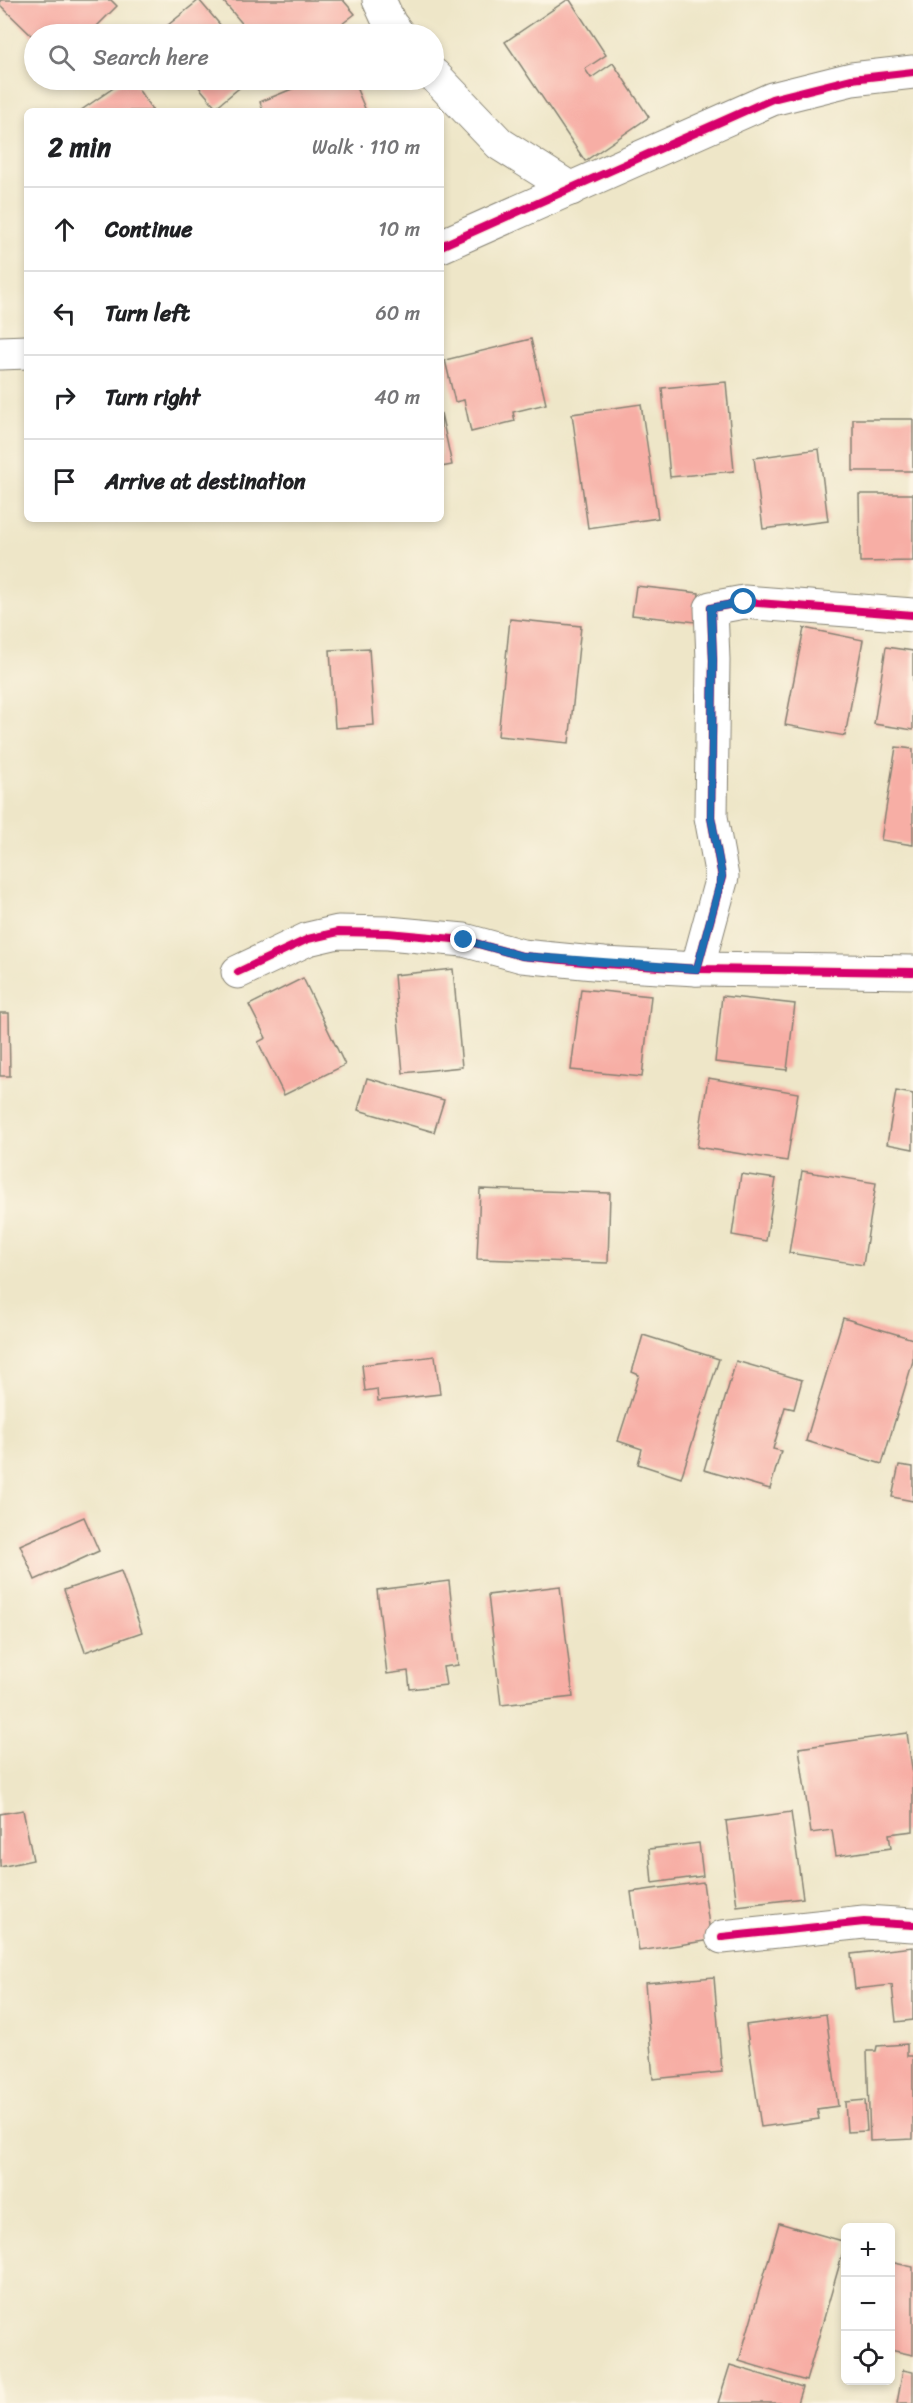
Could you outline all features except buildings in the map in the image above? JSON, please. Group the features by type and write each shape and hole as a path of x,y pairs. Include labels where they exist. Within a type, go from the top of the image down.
{"street":[{"path":"379,0 390,24"},
{"path":"444,245 772,99 852,79 913,72"},
{"path":"444,85 500,144 571,189"},
{"path":"0,353 24,352"},
{"path":"697,969 722,876 711,817 713,660 711,608 744,602 913,615"},
{"path":"238,972 308,939 338,932 388,933 464,940 522,956 697,969 913,972"},
{"path":"722,1937 864,1922 913,1924"}],"cycle path":[{"path":"444,245 772,99 852,79 913,72"},
{"path":"697,969 722,877 711,817 713,660 711,608 744,602 913,615"},
{"path":"238,972 308,939 338,932 388,933 464,940 522,956 604,964 697,969 913,972"},
{"path":"722,1937 864,1922 913,1925"}],"route":[{"path":"464,940 522,956 604,964 697,969 722,876 711,817 713,660 711,608 744,602"}]}
